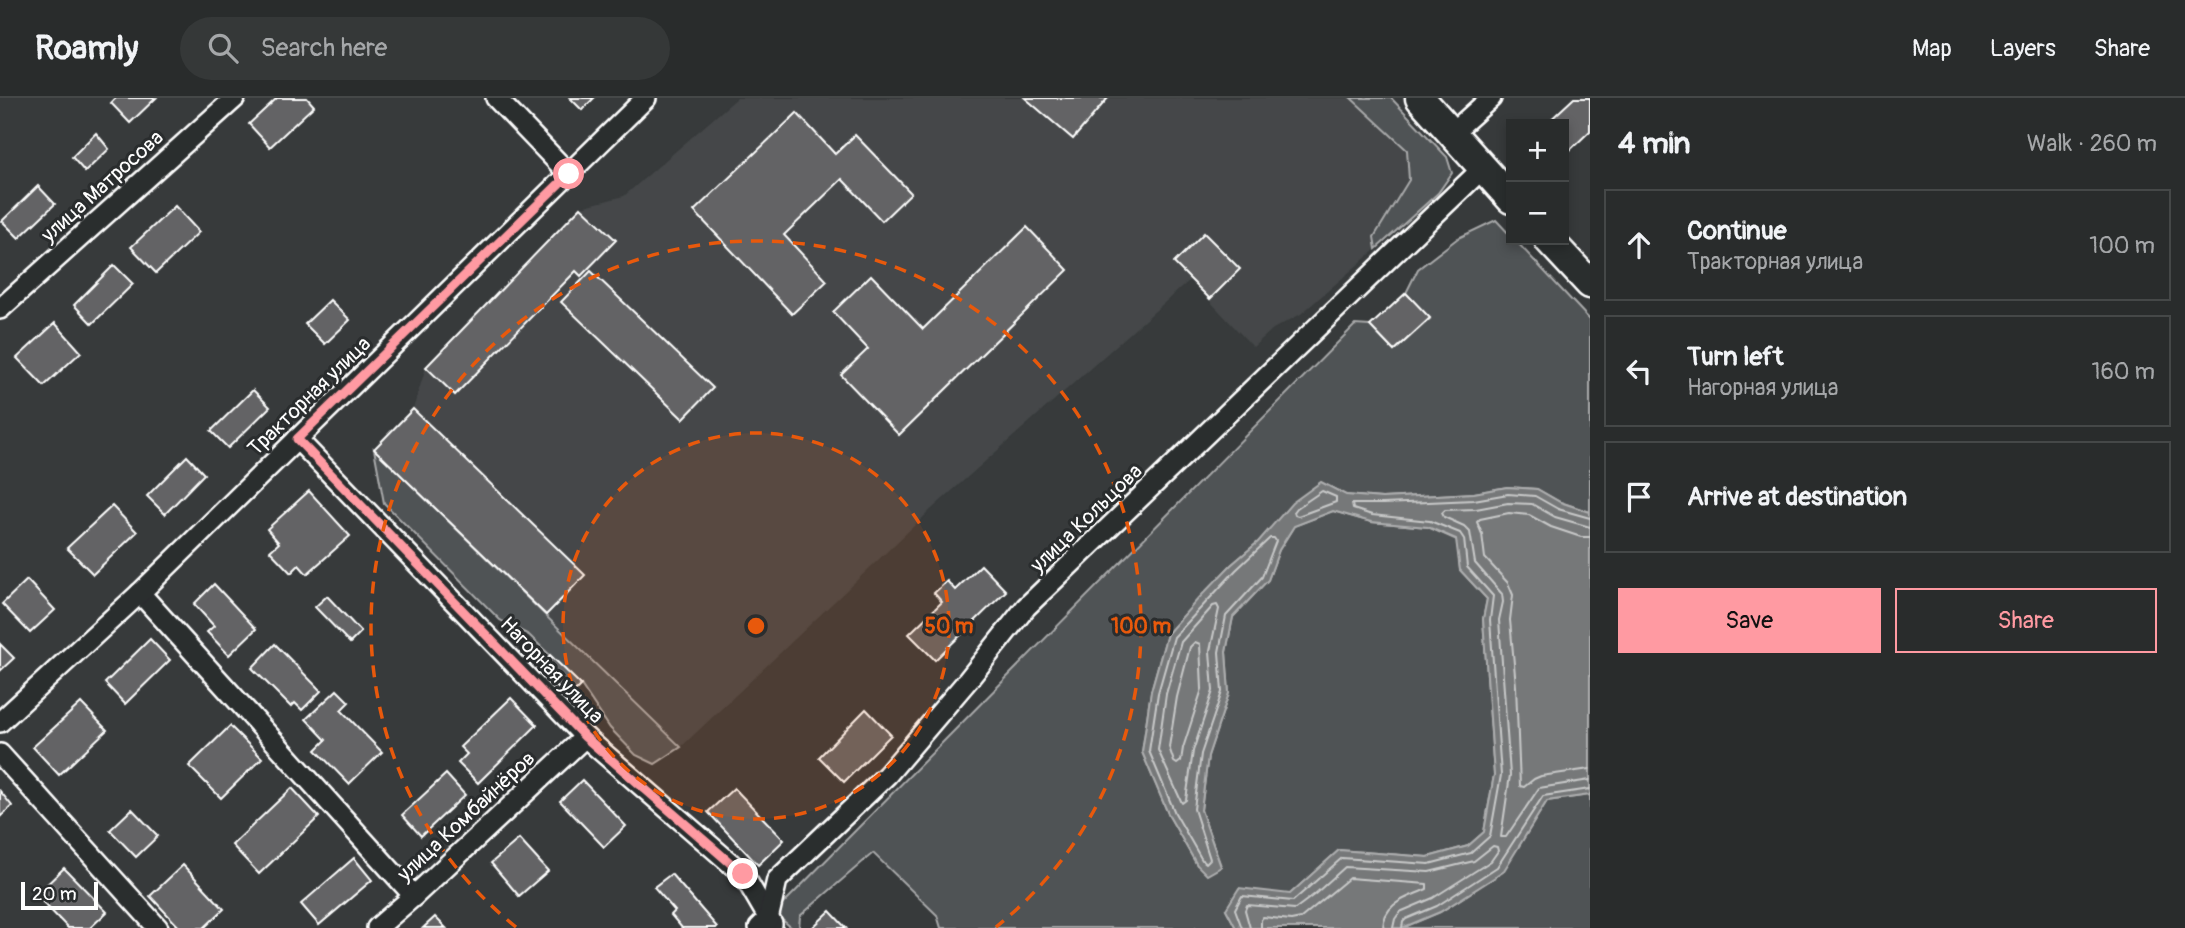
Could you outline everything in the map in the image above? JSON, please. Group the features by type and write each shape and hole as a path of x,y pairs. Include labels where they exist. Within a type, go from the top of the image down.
{"street":[{"name":"улица Матросова","path":"0,309 235,98"},
{"path":"496,98 569,174"},
{"name":"Тракторная улица","path":"0,722 140,593 646,98"},
{"path":"1420,98 1506,193"},
{"path":"1452,133 1491,98"},
{"name":"улица Кольцова","path":"767,925 777,880 887,775 1026,607 1483,168"},
{"path":"1554,245 1590,284"},
{"name":"Нагорная улица","path":"297,439 585,737 743,874 767,925"},
{"path":"140,593 414,896"},
{"name":"улица Комбайнёров","path":"377,928 585,737"},
{"path":"0,754 158,928"}],"shaded area":[{"path":"737,98 1351,98 1407,150 1409,180 1374,237 1376,249 1301,314 1273,329 1253,347 1190,280 935,506 681,747 374,449 413,409 426,367 581,207 624,196"},
{"path":"1351,98 1391,98 1447,157 1452,173 1438,193 1376,249 1374,237 1409,180 1407,150"},
{"path":"1496,220 1506,231 1506,245 1520,245 1590,320 1590,512 1560,502 1537,489 1507,487 1474,493 1382,498 1346,495 1258,542 1231,565 1167,634 1151,691 1142,752 1169,816 1197,865 1221,866 1201,810 1208,756 1229,693 1226,652 1233,617 1268,580 1279,550 1294,526 1333,511 1371,522 1428,527 1457,540 1460,570 1487,599 1483,619 1494,775 1484,832 1468,846 1428,857 1339,850 1290,894 1226,909 1236,928 941,928 937,915 873,853 800,916 799,928 792,928 774,913 1355,325 1370,326 1394,351 1430,319 1406,293 1418,269 1458,238"},
{"path":"374,449 681,747 655,764 636,755 610,728 581,685 529,635 500,620 384,503"},
{"path":"1590,795 1590,928 1402,928 1440,912 1502,872 1547,801"}],"water":[{"path":"1321,482 1346,495 1382,498 1474,493 1507,487 1537,489 1560,502 1590,512 1590,795 1547,801 1503,872 1440,912 1402,928 1236,928 1226,909 1239,888 1290,894 1339,850 1428,857 1468,846 1484,832 1494,775 1483,619 1487,599 1460,570 1456,539 1428,527 1371,522 1333,511 1294,526 1279,550 1268,580 1233,617 1226,652 1229,693 1208,756 1201,810 1221,867 1207,875 1197,865 1169,816 1142,752 1151,691 1167,634 1231,565 1258,542 1292,503"}],"building":[{"path":"116,98 156,98 130,123 111,103"},
{"path":"277,98 307,98 314,106 270,147 249,124"},
{"path":"570,98 594,98 582,110"},
{"path":"1025,98 1108,98 1073,139"},
{"path":"1574,98 1590,98 1590,131 1569,151 1569,119 1551,119"},
{"path":"797,113 835,154 855,135 911,193 882,221 842,179 784,235 827,281 792,314 694,211"},
{"path":"96,133 109,149 85,172 72,157"},
{"path":"38,186 55,204 19,238 2,221"},
{"path":"175,206 199,232 156,273 131,247"},
{"path":"581,207 616,240 581,276 576,271 455,395 426,367"},
{"path":"1027,227 1068,270 899,435 841,375 868,349 833,312 871,275 923,329"},
{"path":"1204,233 1240,269 1210,299 1174,263"},
{"path":"114,265 133,284 92,324 74,305"},
{"path":"591,271 713,388 683,419 561,302"},
{"path":"1406,293 1430,318 1394,351 1370,326"},
{"path":"330,300 350,320 325,344 305,324"},
{"path":"55,323 81,352 44,386 17,358"},
{"path":"253,390 270,407 228,448 211,431"},
{"path":"413,409 585,575 546,615 374,449"},
{"path":"187,456 204,474 165,514 147,496"},
{"path":"309,491 350,536 307,574 299,565 291,573 270,551 279,543 267,529"},
{"path":"112,506 137,532 93,574 67,548"},
{"path":"981,565 1006,591 935,660 909,634 942,602 934,593 947,581 955,590"},
{"path":"27,580 55,610 30,633 2,604"},
{"path":"214,584 256,629 229,655 207,632 214,626 194,604"},
{"path":"327,596 361,632 350,643 315,607"},
{"path":"150,639 170,660 125,704 105,683"},
{"path":"0,644 14,658 0,671"},
{"path":"275,644 321,691 302,710 295,703 291,707 252,668"},
{"path":"550,655 581,685 568,698 538,668"},
{"path":"337,690 349,702 341,710 382,752 349,784 316,750 326,740 306,719"},
{"path":"511,698 537,725 478,783 458,763 467,754 460,747"},
{"path":"81,703 107,730 59,775 33,747"},
{"path":"866,709 891,735 844,782 819,757"},
{"path":"230,726 262,758 221,798 189,766"},
{"path":"446,774 465,795 421,836 402,815"},
{"path":"582,780 626,826 604,847 560,801"},
{"path":"292,788 319,817 259,874 232,845"},
{"path":"734,788 784,840 758,865 708,812"},
{"path":"0,791 12,806 0,817"},
{"path":"132,809 158,836 136,857 110,830"},
{"path":"519,839 548,871 519,896 491,863"},
{"path":"354,858 372,880 319,925 301,904"},
{"path":"183,865 224,909 204,928 180,928 150,896"},
{"path":"64,868 107,912 90,928 68,928 36,895"},
{"path":"671,874 716,928 682,928 671,915 675,911 654,887"},
{"path":"830,911 846,928 812,928"},
{"path":"435,917 446,928 423,928"}],"route":[{"path":"569,174 297,439 585,737 743,874"}]}
